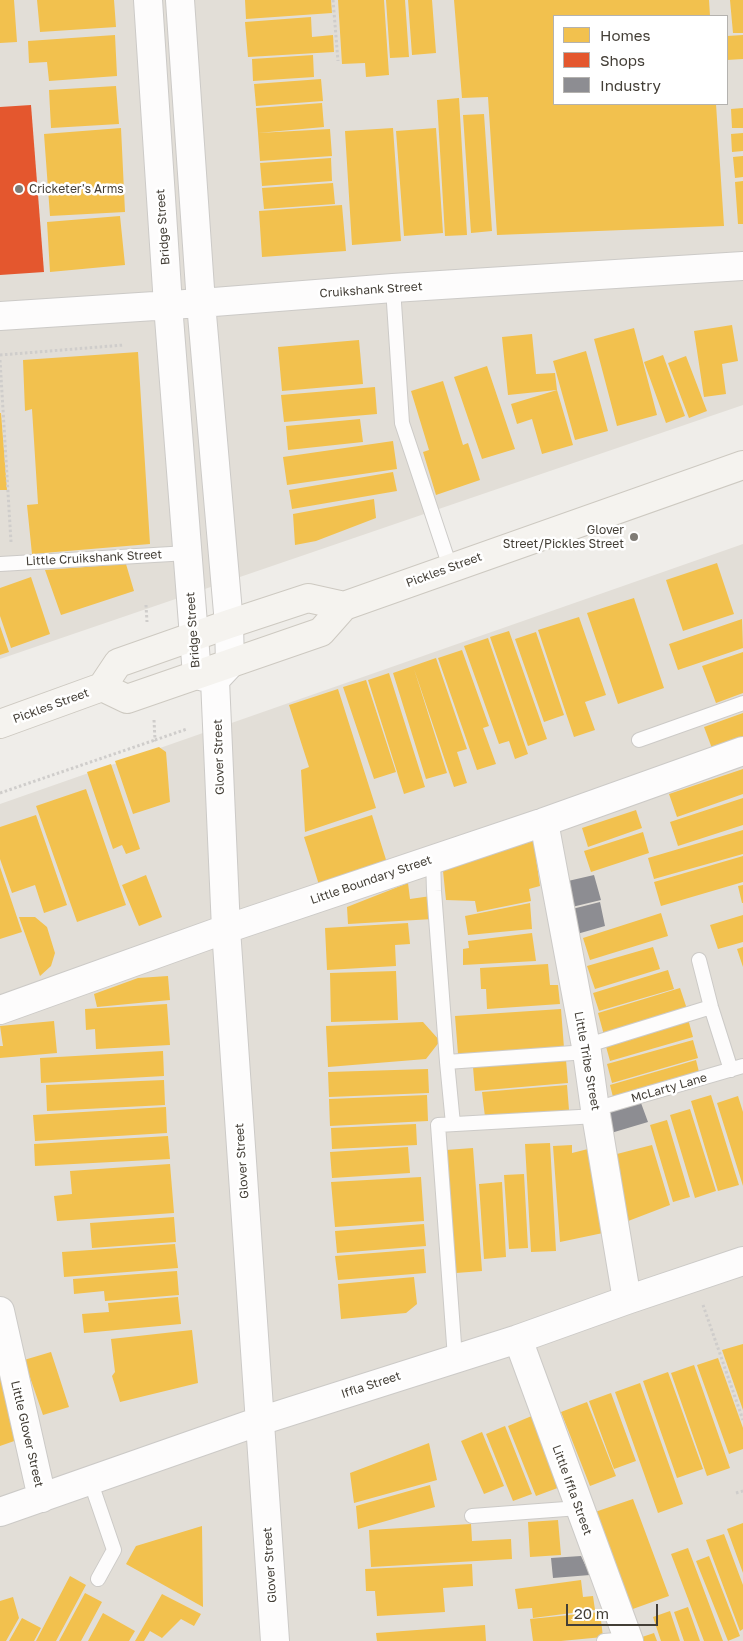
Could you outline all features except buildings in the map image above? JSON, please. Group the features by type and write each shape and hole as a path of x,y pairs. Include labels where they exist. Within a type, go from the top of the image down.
{"street":[{"name":"Bridge Street","path":"148,0 168,305 193,637 214,673"},
{"path":"180,0 201,303 229,624 214,673"},
{"name":"Cruikshank Street","path":"0,316 393,288 743,266"},
{"name":"Pickles Street","path":"102,687 127,699 214,673 321,632 344,606 743,465"},
{"name":"Pickles Street","path":"0,724 102,687 118,663 229,624 308,598 344,606"},
{"name":"Glover Street","path":"214,673 226,929 275,1641"},
{"name":"Little Boundary Street","path":"0,1010 226,929 544,822 743,751"},
{"name":"Little Tribe Street","path":"544,822 586,1049 628,1300"},
{"name":"Iffla Street","path":"0,1512 260,1421 518,1339 743,1261"},
{"name":"Little Glover Street","path":"2,1327 42,1498"},
{"name":"Little Iffla Street","path":"518,1339 579,1508 620,1640"}],"lane":[{"path":"393,288 402,423 450,568"},
{"name":"Little Cruikshank Street","path":"6,563 188,553"},
{"path":"639,740 743,703"},
{"path":"434,859 434,890 453,1124 438,1125 455,1358"},
{"path":"699,960 711,1006 737,1068"},
{"path":"447,1062 586,1049 711,1006"},
{"name":"McLarty Lane","path":"453,1124 596,1113 737,1068"},
{"path":"90,1480 114,1550 98,1579"},
{"path":"472,1516 579,1508"}],"path":[{"path":"333,0 338,60"},
{"path":"0,355 124,345"},
{"path":"0,360 6,563"},
{"path":"0,794 155,740"},
{"path":"694,1278 743,1420"},
{"path":"736,1493 743,1491"}],"shaded area":[{"path":"0,0 743,0 743,405 0,659"},
{"path":"743,544 743,1641 0,1641 0,804"}],"place":[{"name":"Cricketer's Arms","path":"19,189"},
{"name":"Glover Street/Pickles Street","path":"634,537"}]}
